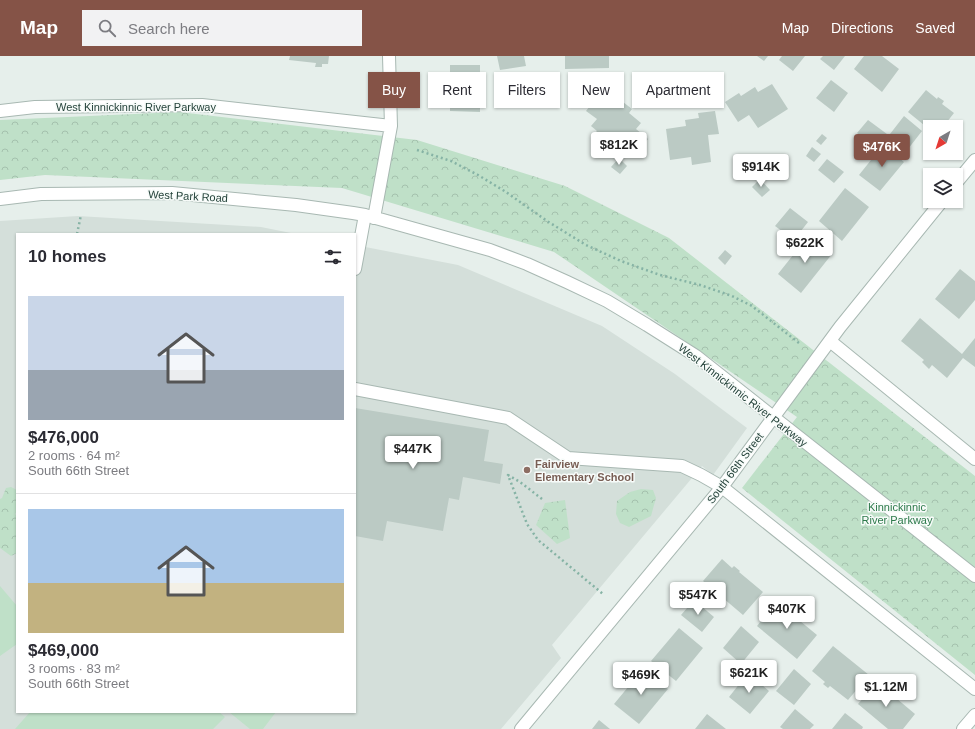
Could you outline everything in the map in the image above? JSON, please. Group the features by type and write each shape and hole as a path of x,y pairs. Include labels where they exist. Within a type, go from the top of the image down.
{"street":[{"path":"356,265 391,126 389,56"},
{"name":"West Kinnickinnic River Parkway","path":"0,111 35,107 202,104 391,126"},
{"path":"963,175 975,160"},
{"name":"West Park Road","path":"0,199 41,194 172,193 296,205 369,216"},
{"name":"South 66th Street","path":"521,729 722,487 830,341 936,208"},
{"name":"West Kinnickinnic River Parkway","path":"369,216 490,250 527,264 607,302 647,325 696,356 975,576"},
{"path":"830,341 975,459"},
{"path":"356,389 508,418 568,458 682,466 701,474 722,487 975,689"},
{"path":"963,729 975,715"}],"path":[{"path":"417,150 451,161 478,175 506,192 547,221 586,244 621,261 660,275 700,285 732,296 752,306 799,342"},
{"path":"77,233 81,215"},
{"path":"542,499 520,482 508,475 527,524 538,540 603,594"}],"shaded area":[{"name":"Fairview Elementary School","path":"78,216 261,227 291,233 16,233 16,713 356,713 356,245 458,265 602,326 675,374 747,428 713,475 702,466 552,645 561,658 501,729 0,729 0,221"}],"green space":[{"name":"Kinnickinnic River Parkway","path":"179,112 417,140 565,186 669,238 975,476 975,675 742,488 797,417 554,252 342,188 45,175 0,180 0,120"},
{"path":"11,487 16,490 16,554 11,556 0,548 0,499 2,498 6,488"},
{"path":"641,489 653,490 656,498 651,516 629,527 620,523 616,514 617,501 630,492"},
{"path":"565,500 570,538 557,544 536,525 545,503"},
{"path":"0,586 16,605 16,645 0,656"},
{"path":"29,713 220,713 225,717 213,729 15,729"},
{"path":"230,713 275,713 263,729 250,729"}],"building":[{"path":"290,56 329,56 328,64 322,64 322,67 315,67 316,63 289,60"},
{"path":"497,56 524,56 526,66 500,70"},
{"path":"565,56 609,56 609,68 565,69"},
{"path":"757,56 768,56 764,61"},
{"path":"782,56 805,56 793,71 779,60"},
{"path":"823,56 845,56 834,70 820,59"},
{"path":"864,56 882,56 899,69 882,92 854,69"},
{"path":"450,65 480,65 480,72 450,72"},
{"path":"831,80 848,93 834,112 816,98"},
{"path":"772,84 788,109 758,128 749,115 738,122 725,102 739,93 741,96 755,87 758,92"},
{"path":"926,90 937,99 938,97 944,101 942,104 954,113 948,120 923,120 923,124 908,112"},
{"path":"624,103 632,109 629,113 641,123 636,129 648,139 633,158 616,143 608,153 591,138 597,131 591,126 597,119 586,111 588,108 624,108"},
{"path":"450,108 480,108 480,112 450,111"},
{"path":"715,111 719,134 708,135 711,162 692,165 691,157 670,160 666,129 686,126 685,120 699,118 698,113"},
{"path":"904,116 922,131 908,149 890,134"},
{"path":"868,120 887,134 876,148 857,133"},
{"path":"822,134 827,138 821,145 816,141"},
{"path":"883,145 904,162 880,191 859,175"},
{"path":"812,147 821,154 814,162 806,156"},
{"path":"619,158 627,166 620,174 611,167"},
{"path":"827,159 844,172 834,183 818,170"},
{"path":"760,179 770,190 762,197 752,187"},
{"path":"845,188 869,207 842,241 819,221"},
{"path":"790,208 808,222 794,240 775,226"},
{"path":"809,235 832,254 801,293 778,274"},
{"path":"725,250 732,256 725,265 718,258"},
{"path":"960,269 975,281 975,300 959,319 935,299"},
{"path":"920,318 962,354 975,338 975,367 963,358 947,378 932,365 929,369 922,362 924,360 901,341"},
{"path":"356,408 489,430 484,461 503,464 500,484 463,477 459,500 449,498 443,531 387,521 383,541 356,536"},
{"path":"722,559 732,568 734,566 763,592 743,615 703,581"},
{"path":"694,600 714,617 702,632 681,615"},
{"path":"777,602 817,635 797,659 757,626"},
{"path":"741,626 759,642 741,664 723,648"},
{"path":"679,628 703,648 676,681 651,661"},
{"path":"833,646 869,675 848,700 830,686 828,688 823,684 825,682 812,671"},
{"path":"643,669 668,689 639,724 614,704"},
{"path":"794,669 811,684 794,705 776,691"},
{"path":"748,673 769,691 750,714 729,697"},
{"path":"877,682 915,714 903,729 888,729 858,704"},
{"path":"795,709 814,725 810,729 783,729 780,727"},
{"path":"845,713 863,727 862,729 832,729"},
{"path":"707,714 726,729 695,729"},
{"path":"599,720 610,729 592,729"}],"place":[{"name":"Fairview Elementary School","path":"527,470"}]}
